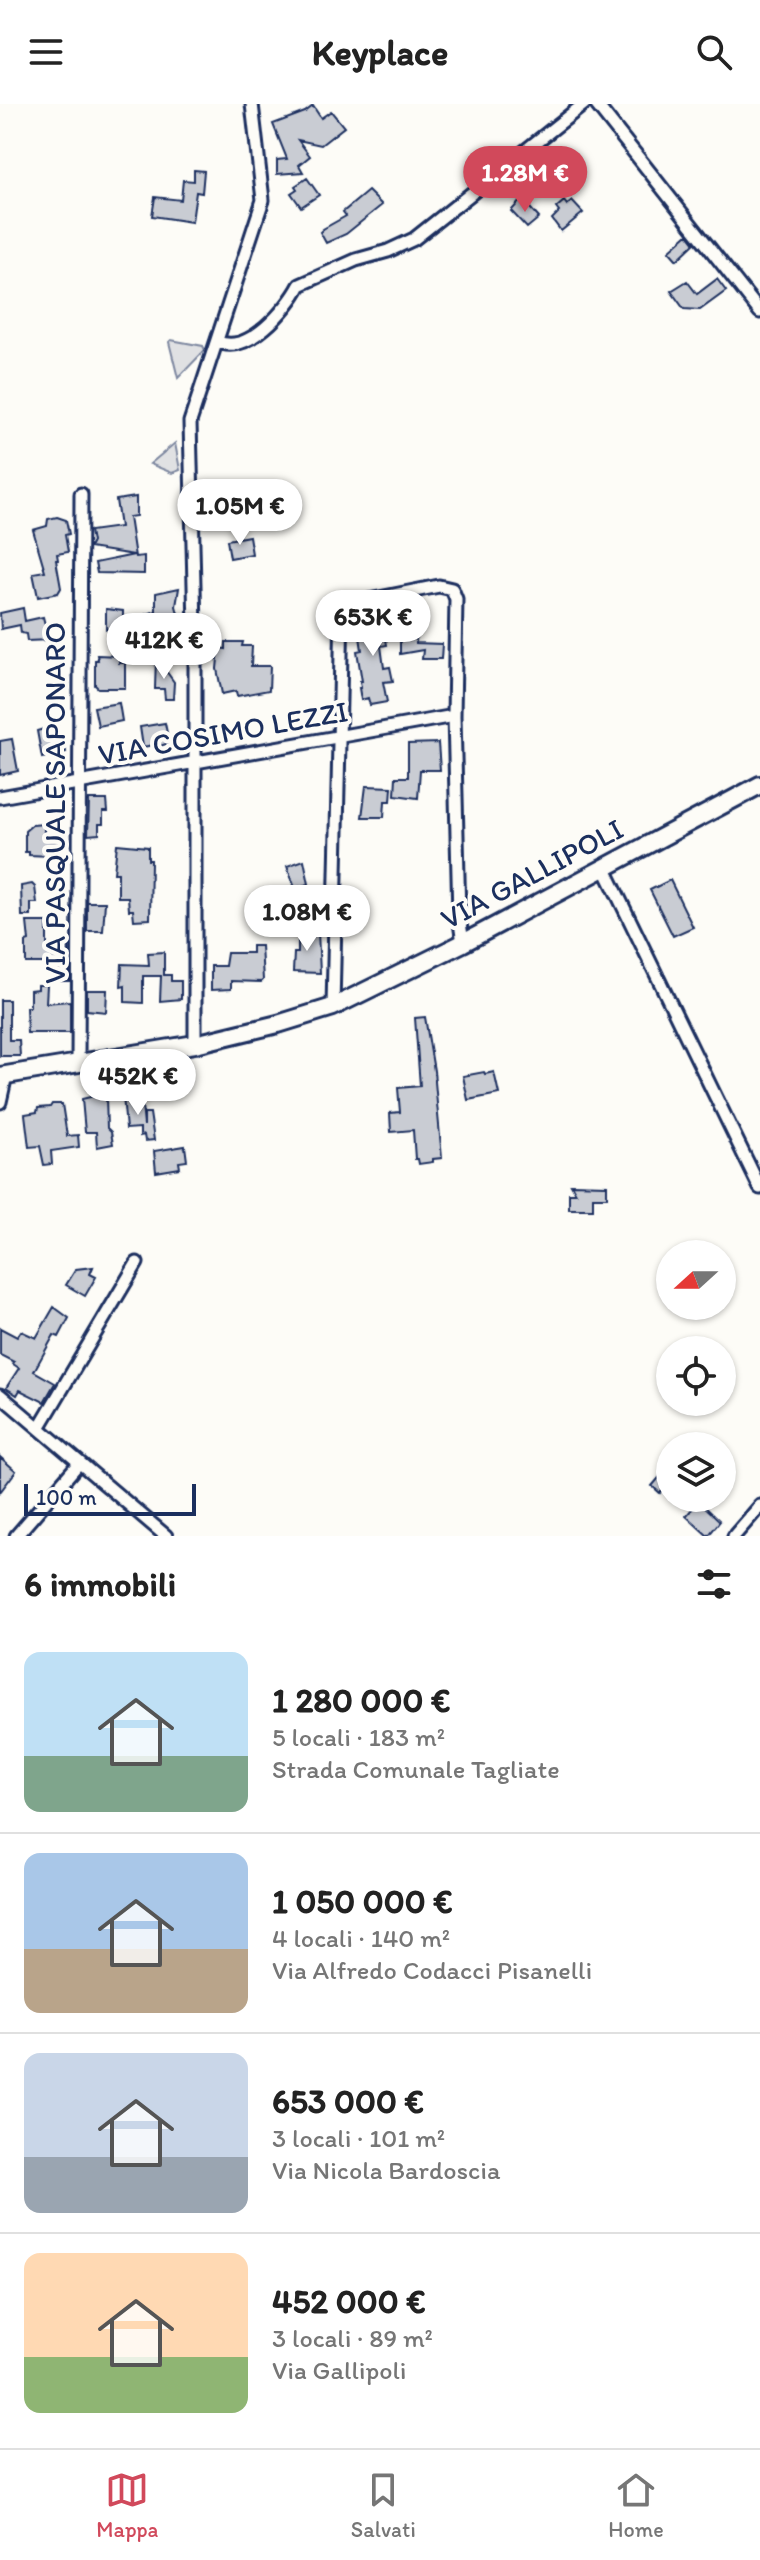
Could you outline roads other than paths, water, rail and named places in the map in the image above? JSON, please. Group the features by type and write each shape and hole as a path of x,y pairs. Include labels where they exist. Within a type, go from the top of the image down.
{"main road":[{"name":"VIA GALLIPOLI","path":"3,1076 195,1044 333,1007 463,943 760,785"}],"street":[{"path":"195,1044 196,761 190,422 263,200 252,104"},
{"path":"217,341 228,344 255,335 293,300 300,285 414,239 584,104"},
{"path":"596,104 760,312"},
{"name":"VIA PASQUALE SAPONARO","path":"78,1063 81,494"},
{"path":"333,1007 342,610 354,603 439,586 452,589 456,599 454,716 459,916 463,943"},
{"name":"VIA COSIMO LEZZI","path":"0,797 454,716"},
{"path":"604,867 760,1188"},
{"path":"0,1102 3,1076"},
{"path":"39,1428 137,1263"},
{"path":"0,1395 166,1536"},
{"path":"16,1536 79,1463"},
{"path":"734,1536 760,1506"}]}
